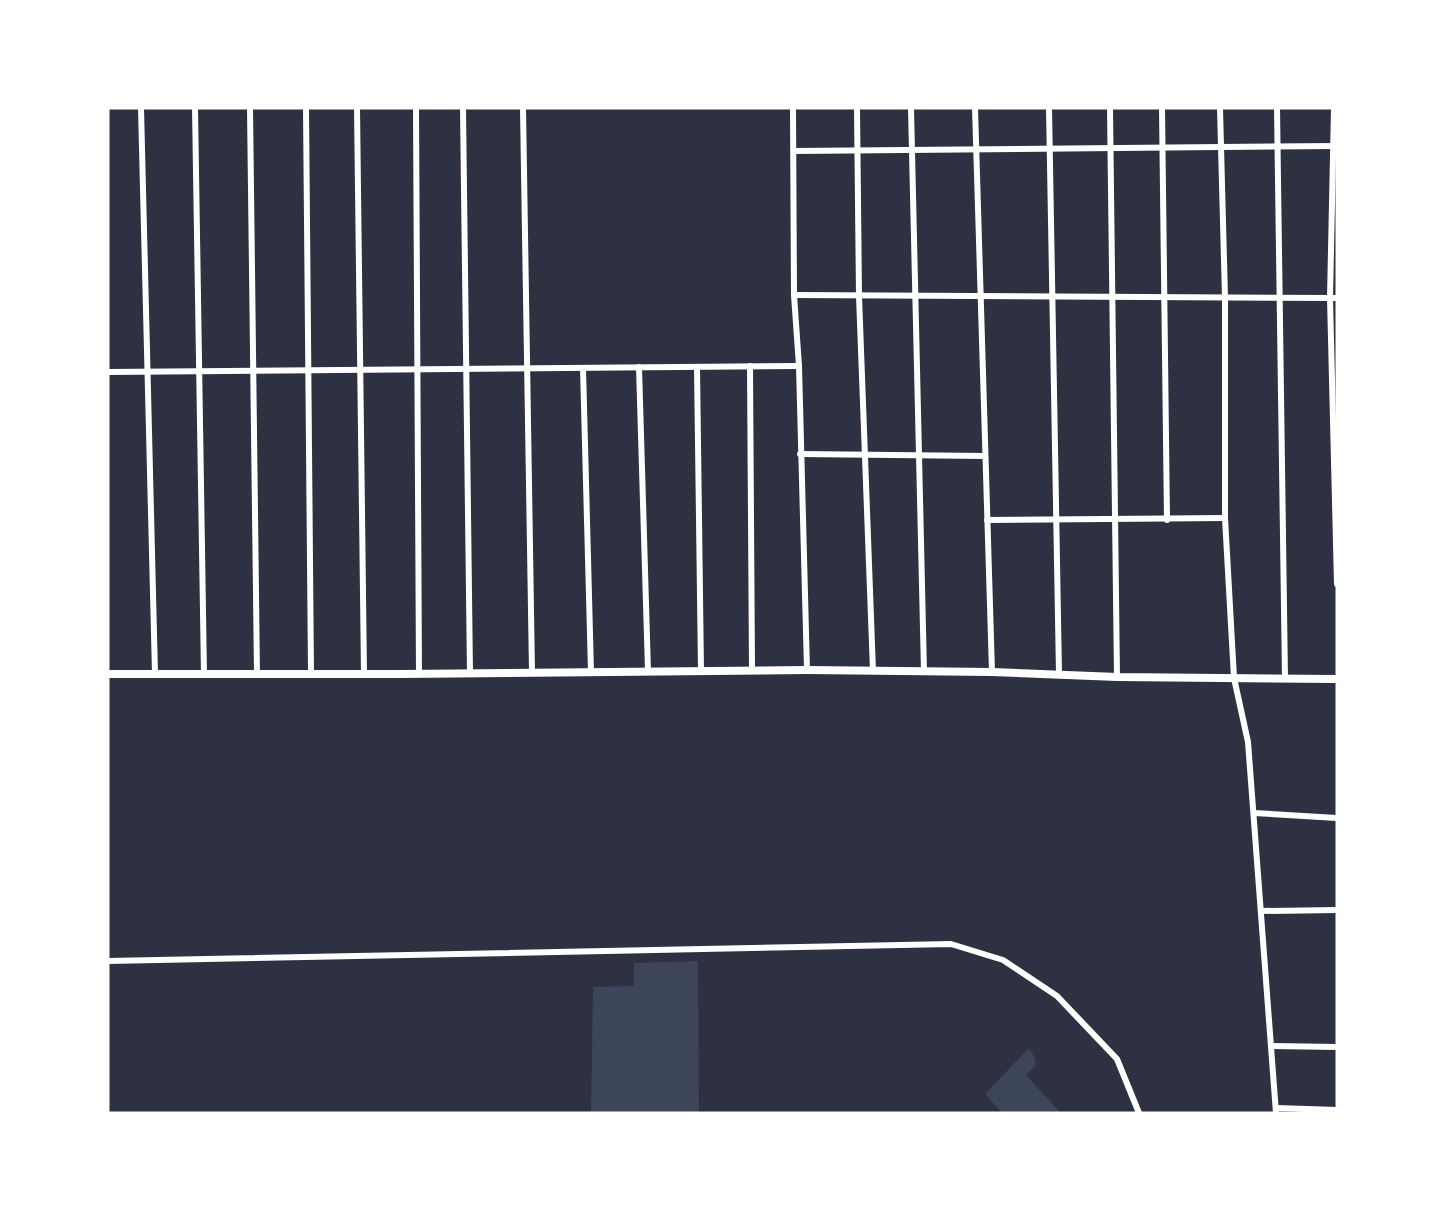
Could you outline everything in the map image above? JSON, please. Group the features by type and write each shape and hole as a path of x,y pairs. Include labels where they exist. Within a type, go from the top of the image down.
{"street":[{"path":"141,108 155,674"},
{"path":"195,108 204,675"},
{"path":"250,108 257,675"},
{"path":"306,108 311,674"},
{"path":"357,108 363,674"},
{"path":"416,108 419,674"},
{"path":"463,108 470,674"},
{"path":"524,108 532,673"},
{"path":"793,108 794,295 799,366 807,670"},
{"path":"857,108 859,296 873,671"},
{"path":"911,108 924,672"},
{"path":"975,108 992,672"},
{"path":"1049,108 1059,674"},
{"path":"1110,108 1117,677"},
{"path":"1162,108 1167,520"},
{"path":"1220,108 1225,298 1225,518 1234,678 1248,741 1276,1111 1337,1110"},
{"path":"1276,108 1285,679"},
{"path":"1334,108 1337,584"},
{"path":"794,151 1335,146"},
{"path":"794,295 1334,298"},
{"path":"750,366 752,670"},
{"path":"108,372 799,366"},
{"path":"639,367 648,671"},
{"path":"697,367 701,671"},
{"path":"583,368 591,672"},
{"path":"800,454 985,456"},
{"path":"987,520 1225,518"},
{"path":"108,674 470,674 807,670 1337,679"},
{"path":"1254,813 1337,818"},
{"path":"1261,911 1337,910"},
{"path":"108,961 951,944 1003,960 1057,996 1118,1059 1140,1113"},
{"path":"1272,1046 1337,1047"}],"shaded area":[{"path":"698,961 699,1113 591,1113 593,987 634,986 634,963"},
{"path":"1029,1048 1036,1065 1026,1075 1061,1113 1002,1113 985,1094"}]}
